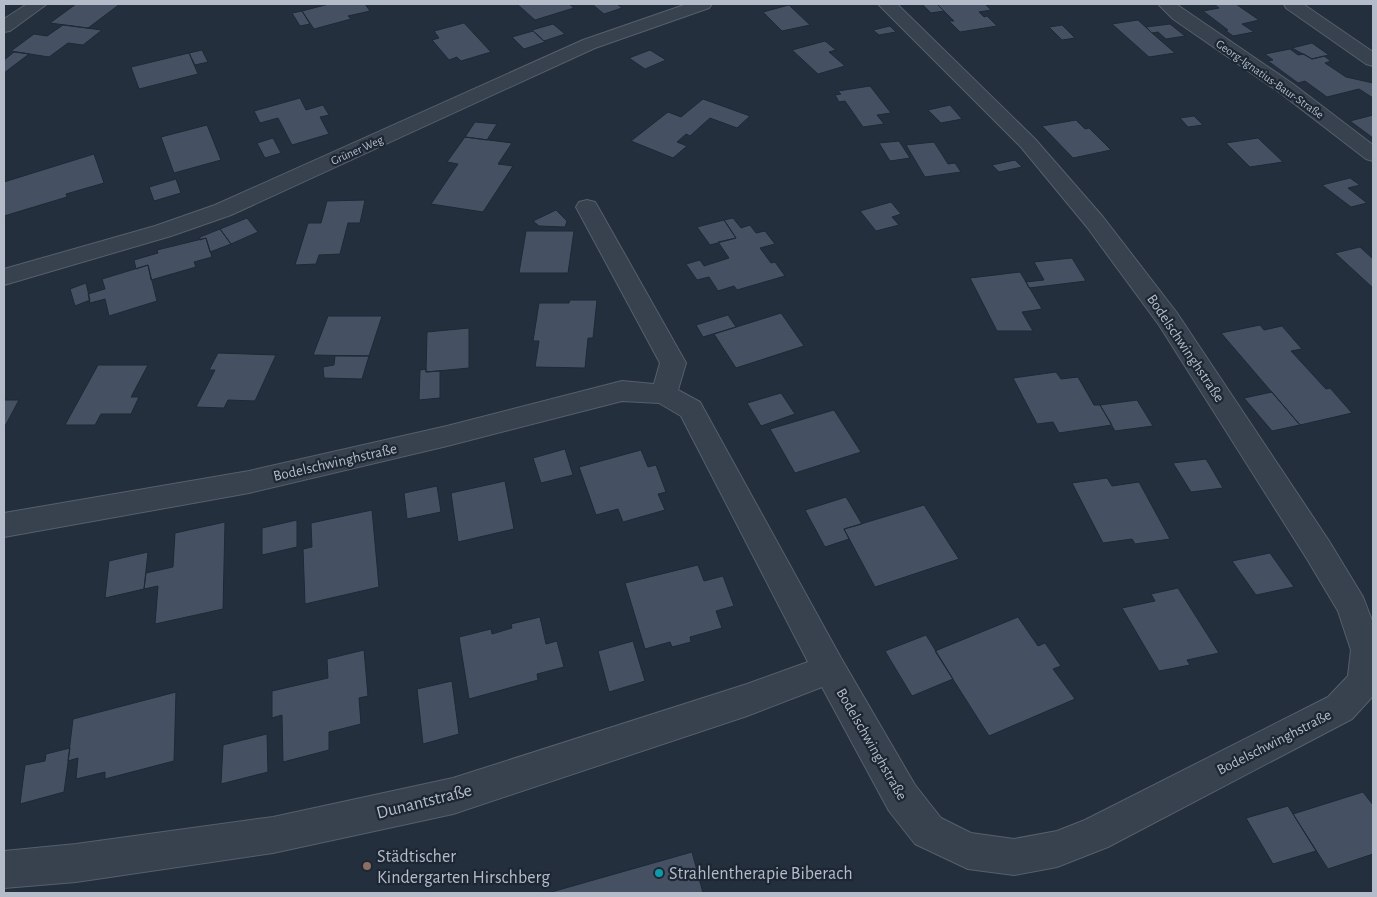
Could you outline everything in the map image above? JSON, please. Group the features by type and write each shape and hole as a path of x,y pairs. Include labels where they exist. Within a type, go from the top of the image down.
{"street":[{"path":"4,28 38,4"},
{"name":"Grüner Weg","path":"4,278 163,231 223,210 589,44 703,4"},
{"name":"Bodelschwinghstraße","path":"4,525 249,482 446,436 622,391 664,394 691,409 829,669 902,798 928,831 968,851 1014,857 1057,849 1095,834 1340,708 1364,683 1367,650 1352,607 1318,550 1168,319 1095,222 1028,143 887,4"},
{"name":"Georg-Ignatius-Baur-Straße","path":"1166,4 1179,15 1286,88 1373,155"},
{"path":"1292,4 1373,60"},
{"path":"587,207 673,363 664,394"},
{"name":"Dunantstraße","path":"4,870 76,863 273,835 454,796 747,700 829,669"}],"building":[{"path":"76,4 120,4 88,28 50,23"},
{"path":"329,4 365,4 370,11 348,16 351,19 314,29 302,11"},
{"path":"517,4 569,4 574,8 535,20"},
{"path":"617,4 622,8 604,14 593,5"},
{"path":"922,4 937,4 944,11 931,13"},
{"path":"937,4 985,4 991,10 979,12 984,17 987,16 997,26 960,32 949,21 954,21"},
{"path":"1236,4 1259,20 1242,24 1254,32 1233,36 1203,11 1219,8 1215,5"},
{"path":"789,5 810,25 782,31 763,12"},
{"path":"302,11 310,24 300,26 292,13"},
{"path":"1138,20 1175,53 1149,57 1112,24"},
{"path":"464,23 491,52 461,61 457,57 449,60 432,40 439,38 434,31"},
{"path":"553,24 565,34 544,41 532,30"},
{"path":"1170,24 1185,36 1166,39 1158,32 1152,33 1146,27"},
{"path":"63,25 102,30 83,45 68,43 49,57 11,51 34,34 47,36"},
{"path":"1062,25 1075,38 1062,40 1049,27"},
{"path":"890,26 896,32 879,35 873,30"},
{"path":"533,31 545,42 524,49 512,37"},
{"path":"825,41 836,50 829,52 845,66 818,74 792,50"},
{"path":"1312,43 1329,55 1312,59 1292,48"},
{"path":"1290,49 1298,55 1304,54 1312,59 1324,56 1331,61 1325,63 1346,77 1373,83 1373,98 1359,89 1327,97 1305,81 1298,83 1268,61 1273,60 1265,54"},
{"path":"202,50 208,62 195,65 189,53"},
{"path":"650,50 666,60 645,69 629,58"},
{"path":"14,52 29,54 4,73 4,60"},
{"path":"189,53 198,74 139,89 131,67"},
{"path":"870,86 891,113 877,115 884,124 863,127 845,101 839,102 835,95 841,94 838,91"},
{"path":"300,98 306,110 323,105 329,115 320,117 329,134 292,145 278,118 260,123 254,111"},
{"path":"703,99 750,116 737,128 710,118 690,136 686,134 677,142 687,146 673,158 631,141 668,112 681,117"},
{"path":"950,105 962,119 941,123 928,110"},
{"path":"1373,115 1373,138 1350,121"},
{"path":"1194,116 1203,125 1188,127 1180,118"},
{"path":"1076,120 1085,129 1089,128 1111,150 1073,158 1042,126"},
{"path":"475,122 497,124 487,140 465,137"},
{"path":"207,125 221,160 174,173 161,137"},
{"path":"465,137 512,143 498,164 513,166 483,212 431,204 458,164 447,162"},
{"path":"273,138 281,153 265,158 257,143"},
{"path":"1258,138 1283,162 1250,167 1226,143"},
{"path":"899,141 910,158 890,161 879,143"},
{"path":"934,142 948,164 955,163 961,172 925,177 906,145"},
{"path":"94,154 104,183 66,194 67,197 4,216 4,182"},
{"path":"1015,160 1022,167 999,172 992,165"},
{"path":"1350,178 1360,185 1348,188 1367,203 1351,207 1322,185"},
{"path":"176,179 181,193 154,201 149,187"},
{"path":"365,200 360,223 348,223 340,254 319,255 316,264 295,265 308,223 321,223 327,201"},
{"path":"891,202 901,214 892,217 899,225 876,231 860,211"},
{"path":"556,210 567,221 565,227 539,226 533,221"},
{"path":"247,218 258,232 231,244 220,229"},
{"path":"733,218 741,228 750,225 756,233 765,231 775,244 760,248 771,263 775,262 785,276 737,290 734,286 718,291 709,277 697,280 686,264 700,260 704,266 729,258 718,242 736,238 724,220"},
{"path":"724,220 736,238 710,245 697,227"},
{"path":"220,229 231,244 210,252 206,238 200,240 200,237"},
{"path":"526,231 574,231 568,273 519,273"},
{"path":"206,238 212,257 194,262 196,267 151,280 148,265 136,269 134,260 158,253 157,250"},
{"path":"1360,247 1373,259 1373,288 1335,253"},
{"path":"1072,258 1086,281 1029,288 1026,282 1044,280 1034,262"},
{"path":"148,265 157,301 109,316 105,299 90,303 88,294 105,289 102,279"},
{"path":"1020,272 1042,309 1022,312 1033,331 997,331 970,278"},
{"path":"86,283 90,300 75,306 70,289"},
{"path":"570,300 597,300 593,338 588,338 585,368 535,367 539,341 533,341 539,303 569,303"},
{"path":"781,313 804,346 736,368 714,334"},
{"path":"728,315 736,327 703,337 696,325"},
{"path":"328,316 382,316 369,356 313,355"},
{"path":"1260,325 1264,330 1282,326 1302,349 1291,351 1326,389 1330,388 1352,413 1300,425 1221,333"},
{"path":"469,328 469,368 426,372 427,332"},
{"path":"218,353 276,355 255,401 228,400 224,408 196,407 215,370 209,370"},
{"path":"335,356 369,356 362,379 324,378 323,367 334,365"},
{"path":"98,365 148,365 131,397 139,397 131,414 101,414 95,425 65,425"},
{"path":"426,369 426,372 440,371 440,398 419,400 420,370"},
{"path":"1056,372 1061,379 1078,377 1094,405 1100,405 1112,425 1059,433 1053,422 1037,424 1013,378"},
{"path":"1272,392 1300,425 1272,431 1244,398"},
{"path":"781,393 795,414 761,426 747,403"},
{"path":"4,400 19,400 4,428"},
{"path":"1137,400 1153,426 1115,431 1100,405"},
{"path":"834,410 861,452 795,473 770,429"},
{"path":"565,449 573,475 541,483 533,458"},
{"path":"641,450 648,467 656,465 666,492 658,494 665,510 623,522 618,509 596,515 579,467"},
{"path":"1206,459 1223,488 1191,492 1173,463"},
{"path":"1107,478 1112,486 1139,482 1170,539 1135,544 1132,539 1103,543 1072,483"},
{"path":"505,481 514,529 458,542 451,493"},
{"path":"437,486 441,512 407,519 404,493"},
{"path":"846,497 862,524 844,529 849,539 825,547 805,510"},
{"path":"924,505 959,559 875,587 844,529"},
{"path":"372,510 379,587 305,604 303,549 312,547 311,523"},
{"path":"297,520 297,547 262,555 262,528"},
{"path":"225,522 223,609 155,624 158,586 144,589 146,573 173,567 175,533"},
{"path":"148,552 144,589 105,598 109,561"},
{"path":"1270,553 1294,587 1256,595 1232,561"},
{"path":"698,565 704,581 723,576 734,606 716,611 722,628 690,637 691,642 672,647 670,642 645,649 625,583"},
{"path":"1178,588 1219,653 1187,660 1190,665 1159,671 1122,608 1155,601 1151,594"},
{"path":"540,617 546,644 557,641 564,667 537,674 538,680 469,699 459,637 491,629 492,634 512,628 511,624"},
{"path":"1018,617 1038,646 1045,643 1061,666 1053,669 1075,699 989,736 935,651"},
{"path":"926,635 953,679 912,696 885,651"},
{"path":"633,641 645,681 609,692 598,651"},
{"path":"364,650 368,696 359,698 361,724 329,732 329,750 283,762 282,715 272,718 272,691 328,678 327,659"},
{"path":"452,681 459,734 423,744 417,689"},
{"path":"176,692 174,761 105,779 105,772 76,779 78,758 68,761 73,719"},
{"path":"267,734 268,772 221,784 223,745"},
{"path":"70,748 64,792 20,804 25,765 45,761 46,754"},
{"path":"1363,792 1373,805 1373,854 1328,869 1293,814"},
{"path":"1288,806 1316,851 1273,864 1246,818"},
{"name":"Strahlentherapie Biberach","path":"692,852 703,893 548,893"}],"place":[{"name":"Städtischer Kindergarten Hirschberg","path":"367,866"},
{"name":"Strahlentherapie Biberach","path":"659,873"}]}
